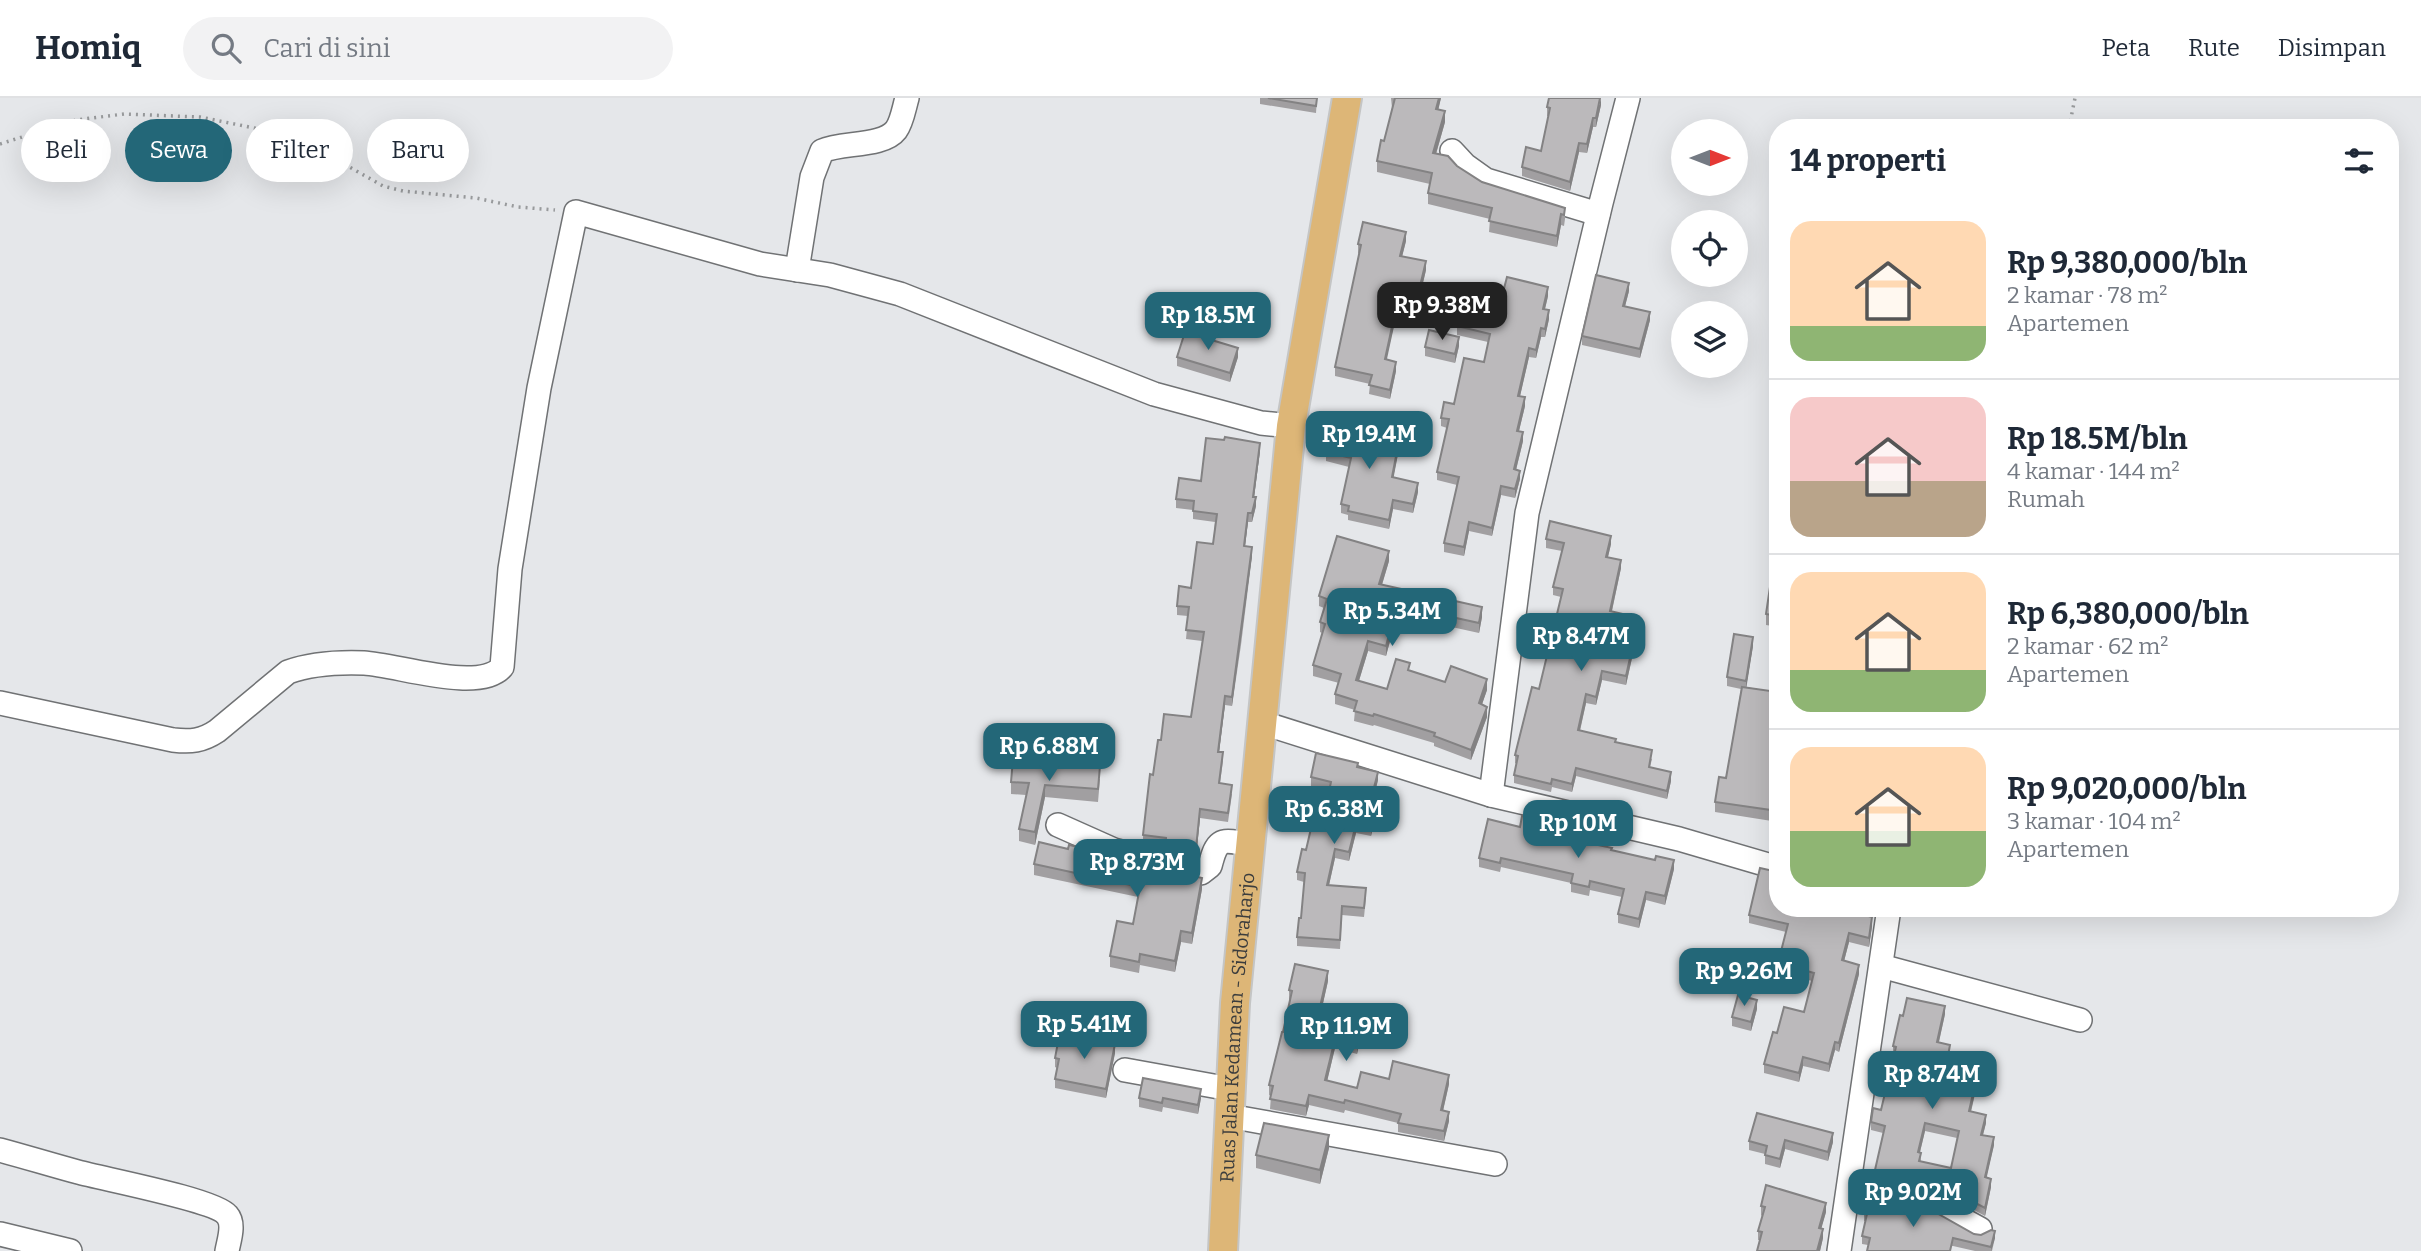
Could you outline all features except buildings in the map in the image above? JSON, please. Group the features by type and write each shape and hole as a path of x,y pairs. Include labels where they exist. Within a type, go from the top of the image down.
{"main road":[{"name":"Ruas Jalan Kedamean - Sidoraharjo","path":"1223,1251 1235,1003 1291,426 1347,98"}],"street":[{"path":"796,270 812,177 822,151 834,146 873,142 889,136 897,129 907,98"},
{"path":"1491,795 1527,513 1628,98"},
{"path":"1452,151 1465,165 1486,180 1598,215"},
{"path":"0,703 173,740 194,742 217,731 288,672 302,667 321,663 366,663 460,678 482,678 496,674 502,667 510,569 539,388 576,212 760,264 860,282 900,294 1154,394 1241,418 1291,426"},
{"path":"1263,723 1491,795 1679,839 1769,865"},
{"path":"1058,825 1114,850 1201,873 1210,866 1215,847 1220,843 1225,841 1251,844"},
{"path":"1839,1251 1888,917"},
{"path":"1881,965 2080,1020"},
{"path":"1125,1070 1230,1103 1495,1164"},
{"path":"0,1150 199,1201 221,1210 228,1215 231,1224 227,1251"},
{"path":"1849,1187 1938,1206 1980,1229"},
{"path":"0,1234 70,1251"}],"path":[{"path":"2071,119 2075,98"},
{"path":"0,144 76,120 124,114 200,117 269,131 299,142 324,152 383,186 403,191 476,198 518,207 576,212"}]}
